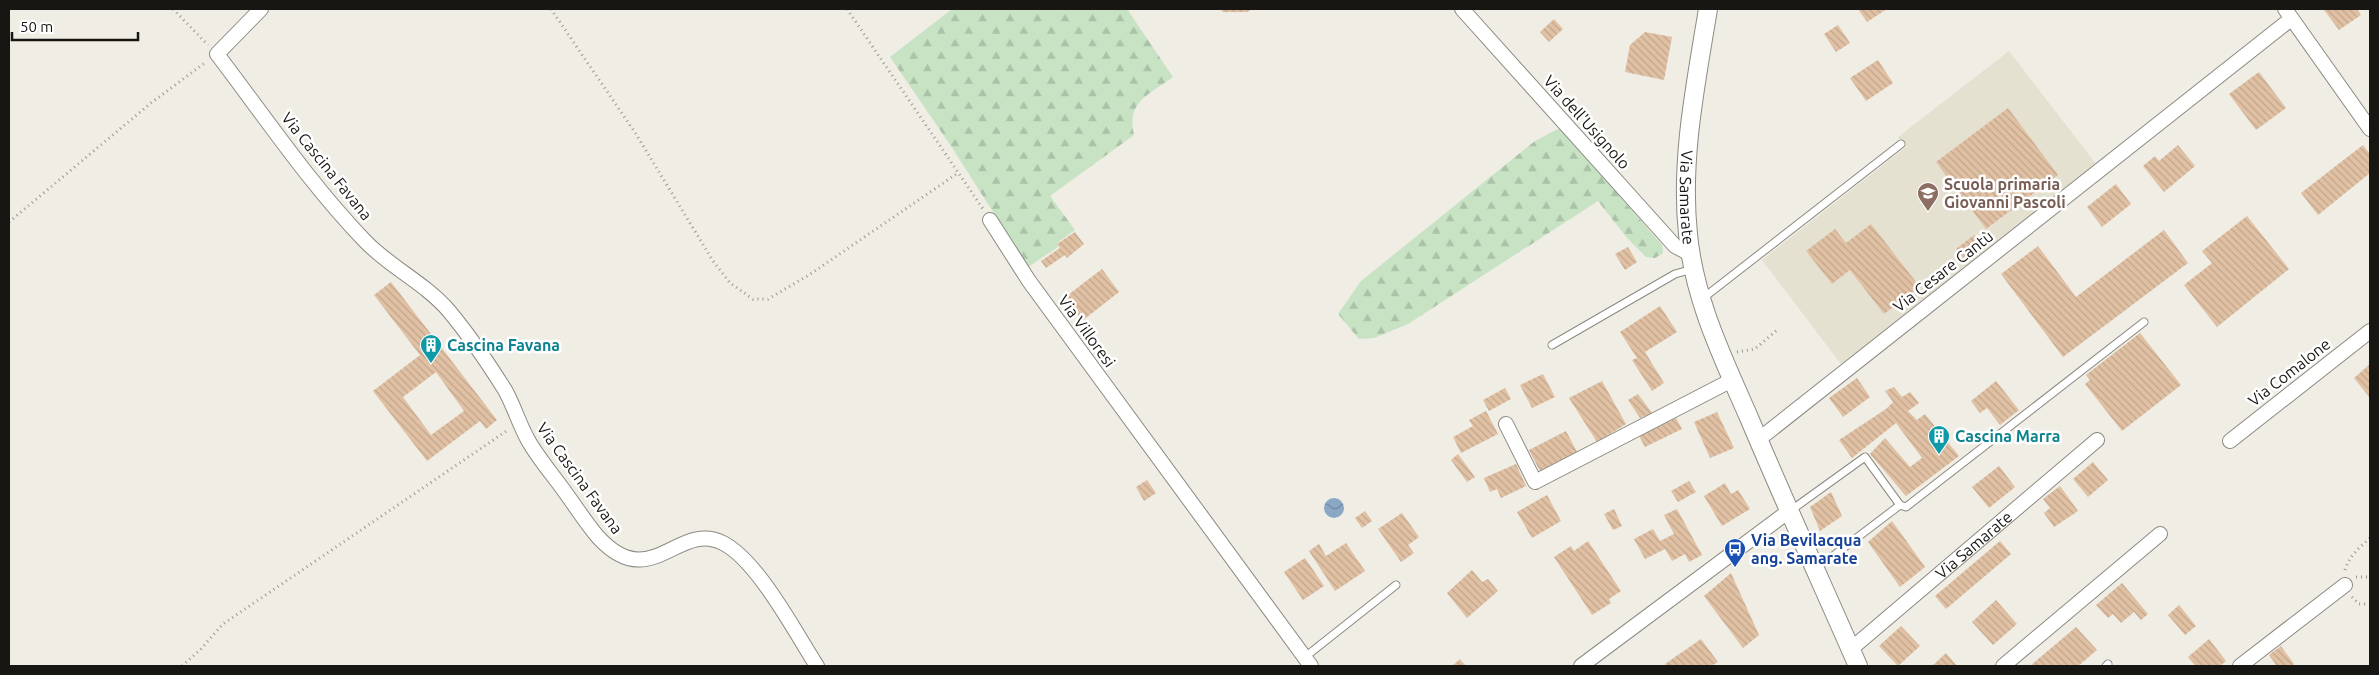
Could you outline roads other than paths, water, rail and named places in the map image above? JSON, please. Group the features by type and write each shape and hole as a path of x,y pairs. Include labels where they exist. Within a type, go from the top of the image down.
{"street":[{"name":"Via Cascina Favana","path":"261,9 217,54 332,205 367,243 396,268 426,289 449,312 506,392 530,443 598,536 613,551 629,560 643,560 696,540 707,539 724,544 751,569 772,596 817,666"},
{"name":"Via dell'Usignolo","path":"1462,9 1675,246 1692,261"},
{"name":"Via Samarate","path":"1708,9 1688,149 1685,196 1692,261 1701,299 1732,380 1858,666"},
{"path":"2288,14 2370,129"},
{"name":"Via Cesare Cantù","path":"1758,440 2288,14"},
{"name":"Via Villoresi","path":"990,220 1035,289 1308,662"},
{"name":"Via Comalone","path":"2230,441 2370,331"},
{"path":"1506,424 1535,482 1732,380"},
{"name":"Via Samarate","path":"1851,649 2097,440"},
{"path":"1581,666 1790,511"},
{"path":"2003,666 2160,534"},
{"path":"2240,666 2345,585"}],"lane":[{"path":"1701,299 1901,144"},
{"path":"1552,345 1675,274 1692,261"},
{"path":"1790,511 1865,457 1900,505 1906,507 2144,322"},
{"path":"1814,568 1829,559 1900,505"},
{"path":"1308,662 1396,584"}],"water":[{"path":"1334,498 1341,501 1344,508 1341,515 1334,518 1327,515 1324,508 1327,501"}],"place":[{"name":"Scuola primaria Giovanni Pascoli","path":"1928,212"},
{"name":"Cascina Favana","path":"431,364"},
{"name":"Cascina Marra","path":"1939,455"},
{"name":"Via Bevilacqua ang. Samarate","path":"1735,568"}]}
